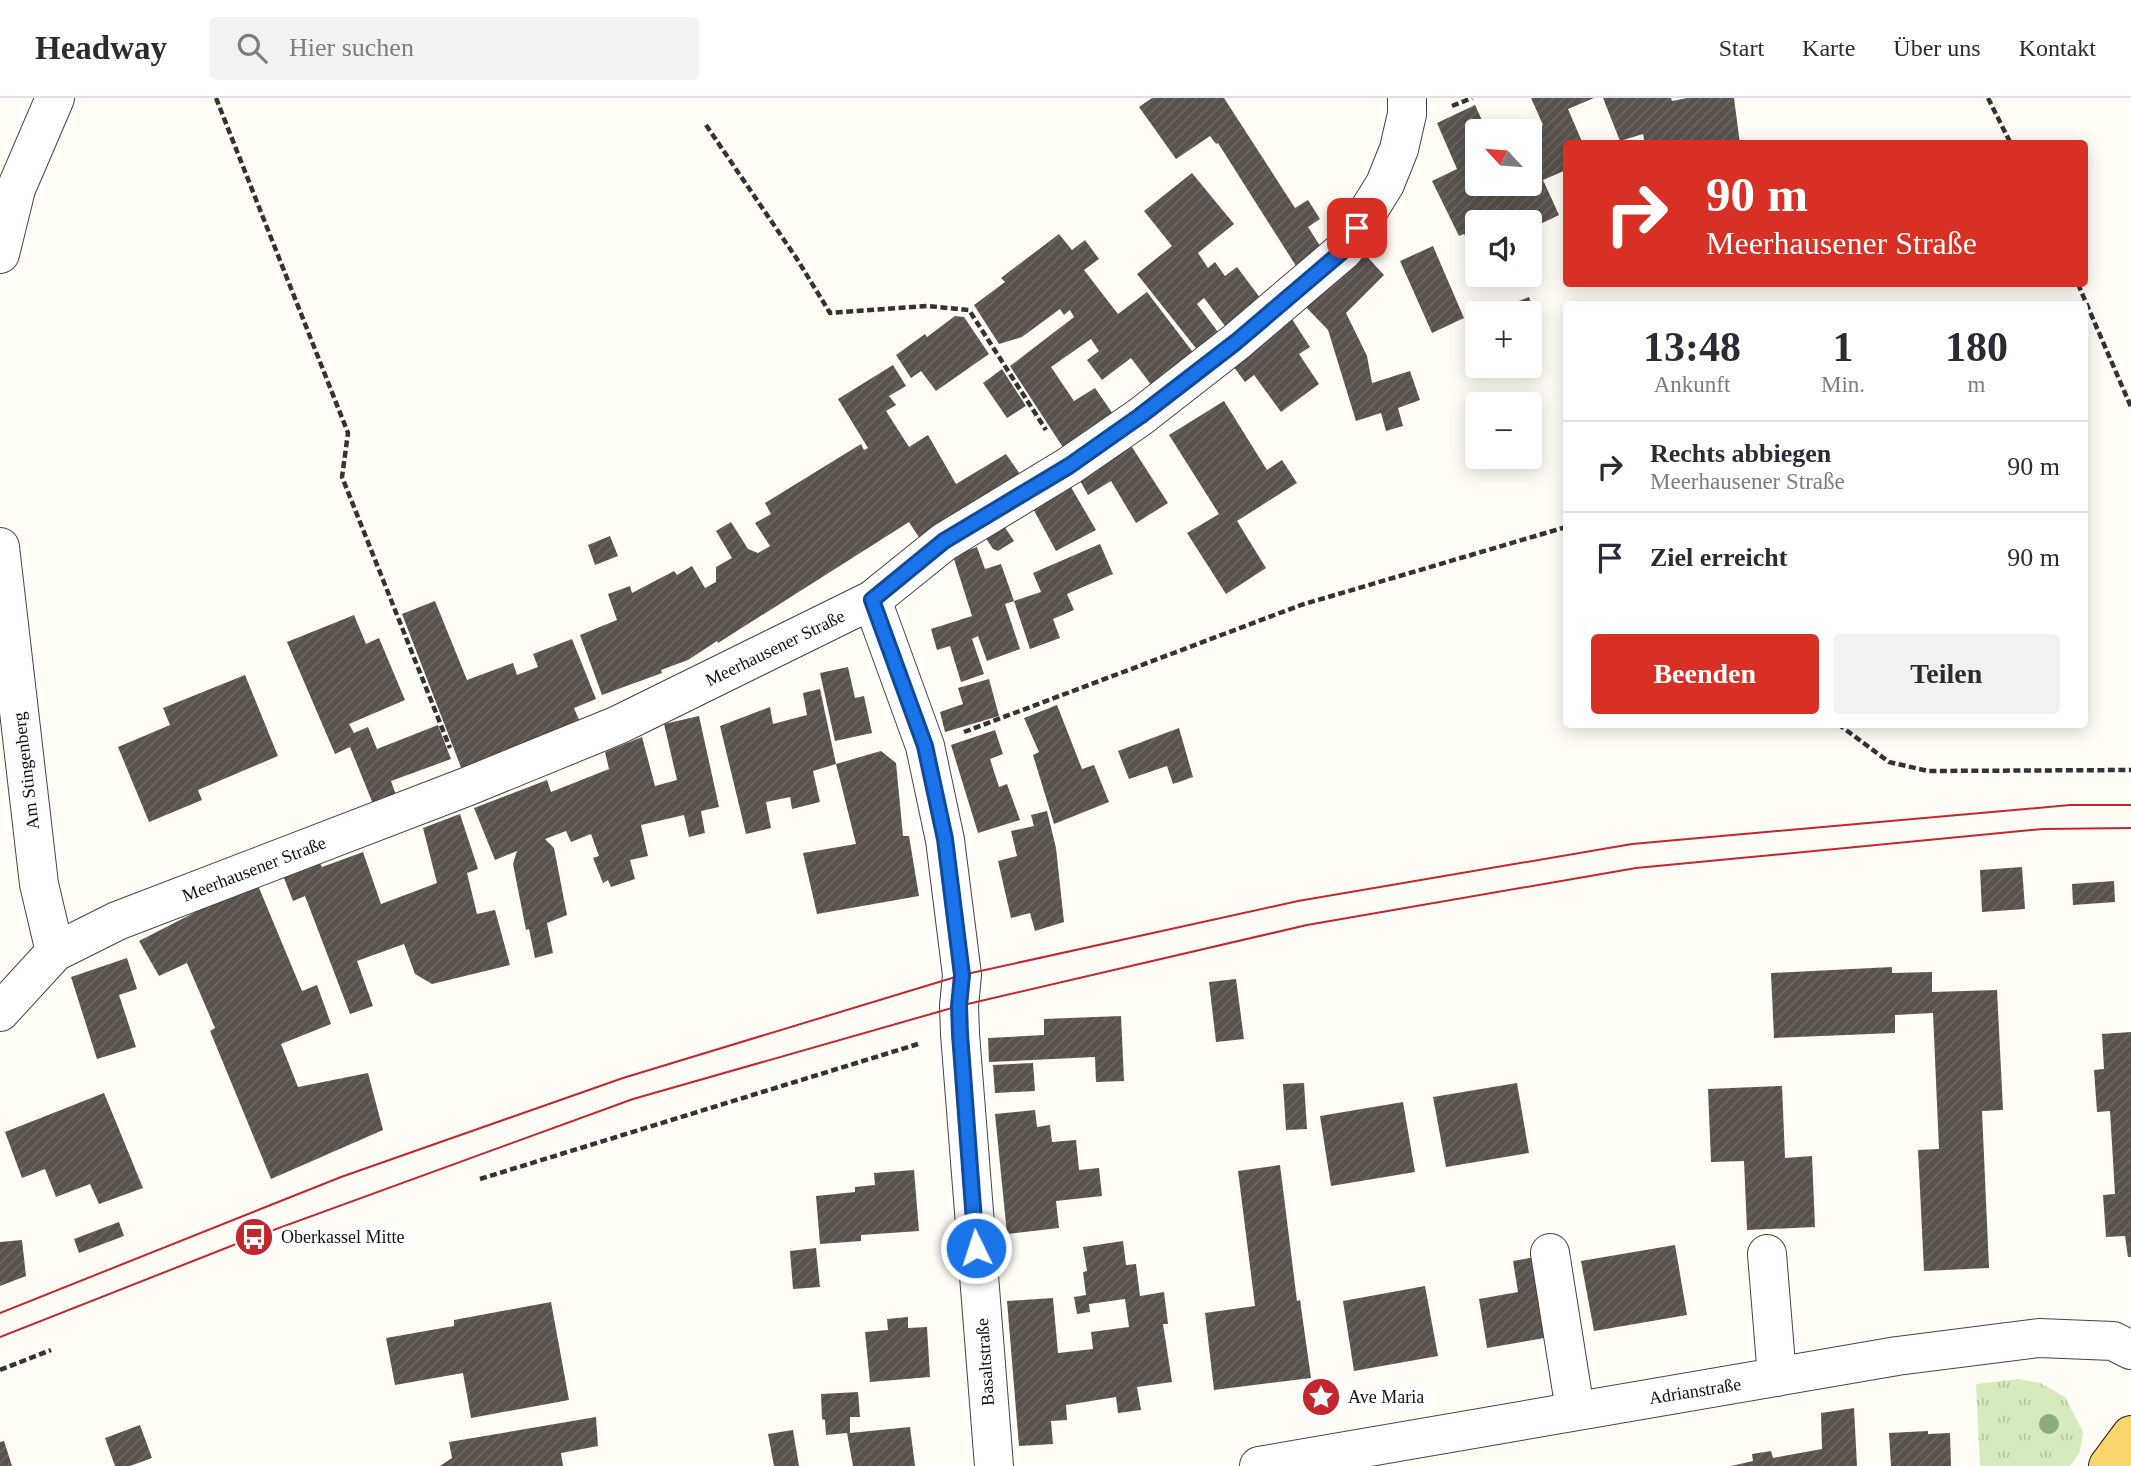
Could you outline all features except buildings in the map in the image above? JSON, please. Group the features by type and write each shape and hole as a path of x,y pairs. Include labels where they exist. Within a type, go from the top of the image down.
{"main road":[{"path":"2108,1466 2131,1435"}],"street":[{"path":"0,254 16,189 55,98"},
{"name":"Meerhausener Straße","path":"0,1012 55,952 117,921 466,788 618,725 872,600 944,541 1069,466 1140,416 1236,342 1344,250 1385,184 1395,161 1407,114 1407,98"},
{"name":"Am Stingenberg","path":"0,547 39,884 55,952"},
{"name":"Basaltstraße","path":"872,600 925,746 945,839 962,975 960,1034 994,1466"},
{"path":"1550,1253 1575,1410"},
{"path":"1767,1254 1777,1377"},
{"name":"Adrianstraße","path":"1259,1466 1897,1356 2039,1338 2113,1341 2131,1349"}],"path":[{"path":"216,98 348,433 342,477 466,788"},
{"path":"1988,98 2009,140"},
{"path":"706,125 797,259 830,313 928,306 969,310 1069,466"},
{"path":"2088,313 2131,407"},
{"path":"925,746 1301,605 1563,528"},
{"path":"1843,728 1889,762 1928,771 2131,770"},
{"path":"480,1179 900,1048 960,1034"},
{"path":"0,1370 51,1350"}],"green space":[{"path":"2019,1379 2040,1383 2065,1397 2083,1432 2080,1452 2070,1466 1980,1466 1976,1384"}],"tram line":[{"path":"0,1313 341,1177 623,1078 962,975 1298,901 1632,844 2070,805 2131,805"},
{"path":"0,1337 254,1237 633,1099 959,1006 1307,925 1636,868 2043,829 2131,828"}],"place":[{"name":"Oberkassel Mitte","path":"254,1237"},
{"name":"Ave Maria","path":"1321,1397"}],"route":[{"path":"976,1248 960,1034 962,975 945,839 925,746 872,600 944,541 1069,466 1140,416 1236,342 1344,250 1357,228"}]}
